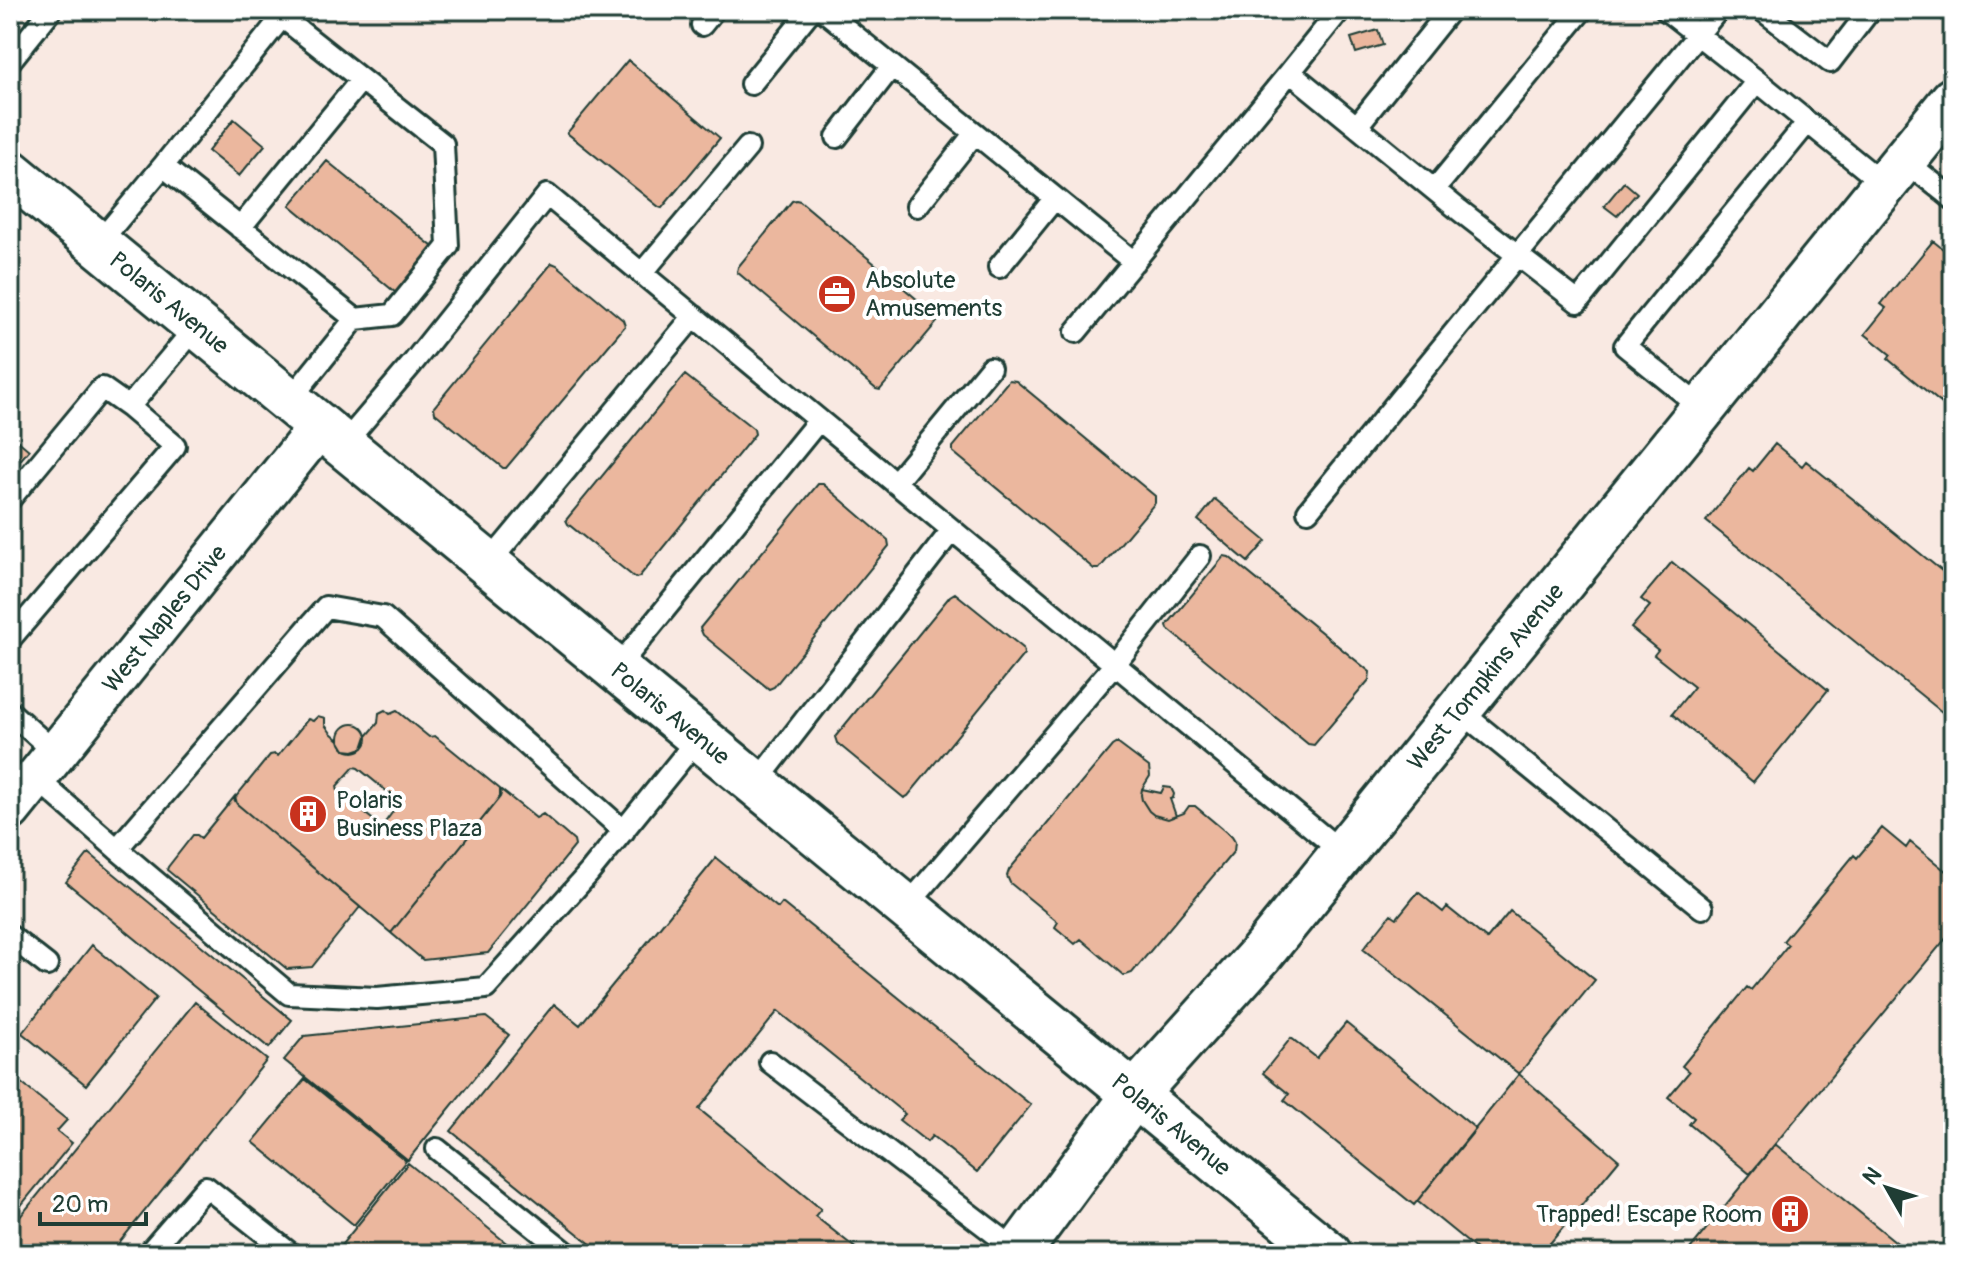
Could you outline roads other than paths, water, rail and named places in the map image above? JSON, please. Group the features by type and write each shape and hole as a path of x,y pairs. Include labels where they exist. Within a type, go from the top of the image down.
{"street":[{"name":"West Tompkins Avenue","path":"1018,1253 1135,1094 1261,954 1953,100"},
{"name":"Polaris Avenue","path":"10,172 1329,1254"},
{"name":"West Naples Drive","path":"10,810 317,424"}],"lane":[{"path":"10,61 51,10"},
{"path":"751,84 811,10"},
{"path":"823,10 1134,262"},
{"path":"1076,332 1340,10"},
{"path":"1357,126 1450,10"},
{"path":"1435,189 1582,10"},
{"path":"1666,10 1807,123 1894,172 1953,199"},
{"path":"1308,511 1718,10"},
{"path":"1762,10 1830,62 1870,10"},
{"path":"98,244 282,17 443,144 448,246 392,315 355,319 163,166"},
{"path":"837,137 892,66"},
{"path":"1290,72 1578,302 1757,81"},
{"path":"240,228 361,80"},
{"path":"1703,409 1625,346 1807,123"},
{"path":"917,206 975,133"},
{"path":"642,273 748,147"},
{"path":"317,424 412,364 547,195 1343,853"},
{"path":"999,267 1055,198"},
{"path":"488,564 694,316"},
{"path":"317,424 355,319"},
{"path":"129,407 197,326"},
{"path":"895,483 990,368"},
{"path":"10,499 102,388 175,446 10,639"},
{"path":"617,668 819,420"},
{"path":"756,783 952,530"},
{"path":"907,906 1115,664 1200,556"},
{"path":"117,849 326,607 383,617 624,831"},
{"path":"1459,710 1702,908"},
{"path":"10,712 46,766 117,849 289,994 377,998 486,988 589,873 700,736"},
{"path":"10,936 47,965"},
{"path":"770,1062 1018,1253"},
{"path":"437,1149 568,1254"},
{"path":"148,1254 206,1187 291,1254"}],"place":[{"name":"Absolute Amusements","path":"837,294"},
{"name":"Polaris Business Plaza","path":"308,814"},
{"name":"Trapped! Escape Room","path":"1790,1214"}]}
